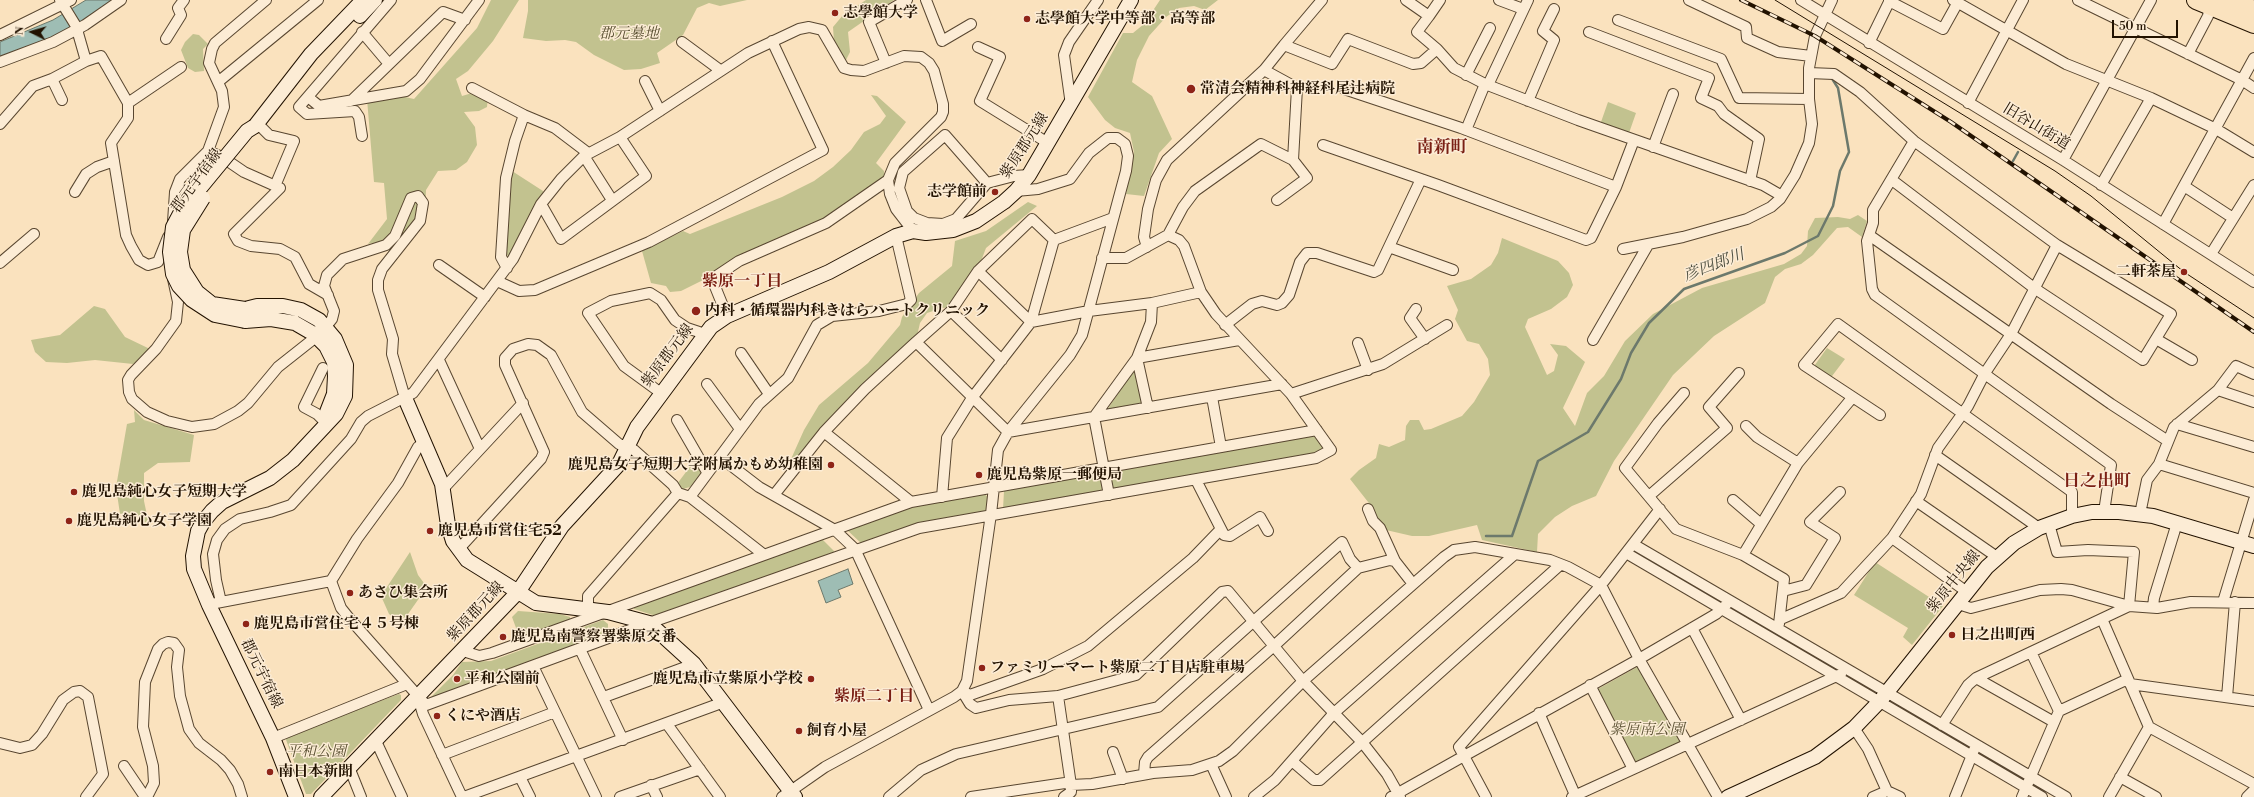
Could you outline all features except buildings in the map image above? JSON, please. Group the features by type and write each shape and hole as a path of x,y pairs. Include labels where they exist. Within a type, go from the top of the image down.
{"highway":[{"path":"2229,0 2254,10"},
{"path":"2202,1 2254,24"}],"street":[{"path":"0,62 30,53 77,28 121,0"},
{"path":"166,39 181,15 178,8 184,0"},
{"path":"266,0 215,44 212,49 209,64 218,82 224,100 224,107 208,151 180,179 175,192 175,213 167,255 178,302 176,321 156,349 128,380 129,392 132,399 147,412 181,426 202,427 225,420 248,403 278,367 322,332 334,311 324,286 327,274 343,259 386,245 395,236 411,198 418,196 423,203 420,221 382,269 378,280 378,290 393,339 392,354 405,398 443,489 448,525 458,550 467,560 536,603 608,612 648,623 694,664 724,702 789,795 825,767 962,691 969,672 991,514 998,450 1008,432 1070,355 1082,335 1126,172 1128,156 1126,144 1117,138 1108,138 1089,153 1070,179 1038,189 1016,191"},
{"path":"218,82 318,0"},
{"path":"311,54 338,14 351,0"},
{"name":"郡元宇宿線","path":"296,797 273,738 215,603 194,569 193,556 198,531 202,522 222,502 270,478 293,460 341,406 345,396 346,365 340,348 322,332 319,320 292,308 257,306 245,315 204,299 190,283 183,270 180,252 181,236 187,220 250,139 256,125 311,54 363,0"},
{"path":"311,54 350,27 375,0"},
{"path":"362,136 359,117 355,111 307,114 299,107 391,0"},
{"path":"308,97 319,106 406,91 420,79 479,0"},
{"path":"886,63 869,22 907,0"},
{"path":"926,0 942,41 971,24"},
{"path":"1071,105 1064,55 1070,42 1098,0"},
{"name":"紫原郡元線","path":"321,797 375,739 463,651 518,592 562,526 619,464 637,427 705,334 727,316 829,272 896,236 913,231 945,232 965,226 992,212 1016,191 1029,176 1131,0"},
{"path":"1147,247 1144,237 1148,209 1156,180 1167,160 1264,70 1322,0"},
{"path":"1406,0 1429,16"},
{"path":"1440,0 1417,32 1437,49 1454,68 1466,75 1634,140 1750,181 1782,196"},
{"path":"1466,130 1486,84 1526,5 1499,0"},
{"path":"1690,0 1746,27 1747,38 1778,52 1811,56"},
{"name":"旧谷山街道","path":"1801,0 1869,43 2063,160 2101,186 2254,282"},
{"path":"1623,249 1648,245 1747,219 1771,207 1782,196 1796,175 1809,143 1812,124 1809,99 1809,73 1811,56 1816,36 1821,28 1832,0"},
{"path":"1968,103 2023,0"},
{"path":"2078,0 2242,80 2254,88"},
{"path":"2063,160 2151,0"},
{"path":"1869,43 1890,1 1943,29 1955,1 2066,64 2151,98 2216,129 2254,152"},
{"path":"2188,54 2208,16 2209,10 2202,1"},
{"path":"0,35 65,3 77,28 86,61"},
{"path":"1528,100 1554,40 1543,32 1554,9"},
{"path":"351,101 444,12 465,20"},
{"path":"1618,20 1721,60 1739,98 1809,99"},
{"path":"424,443 418,447 398,483 357,540 331,581 215,603 216,580 213,554 217,540 225,529 240,519 291,505 351,438 361,422 368,416 413,393 440,360 507,268 541,204 560,179 586,155 620,137 720,70 772,41 799,29 817,28 827,36 844,68 864,71 904,56 921,57 929,63 934,71 943,104 941,117 895,163 888,180 890,194 896,210 913,231"},
{"path":"1466,75 1490,28"},
{"path":"362,32 389,64"},
{"path":"1589,32 1709,78 1701,98 1718,106 1724,114 1759,139 1750,181"},
{"path":"1284,45 1332,64 1348,39 1412,64 1421,63 1437,49"},
{"path":"497,281 519,290 535,290 649,242 823,150 772,41"},
{"path":"682,42 720,70"},
{"path":"978,47 1000,56 980,100 1048,143"},
{"path":"0,124 33,86 52,79 86,61 100,56 128,103 128,118 111,143 126,235 139,260 148,265 158,262 171,230"},
{"path":"2163,224 2254,58"},
{"path":"128,103 181,67"},
{"path":"1264,70 1298,88 1293,160"},
{"path":"1809,73 1834,74 1860,92 1914,141 2057,246 2171,314 2143,360 2034,288 1892,180"},
{"path":"52,79 62,100"},
{"path":"645,81 660,111"},
{"path":"472,88 524,115 555,128 586,155 612,200"},
{"path":"1344,89 1466,130 1616,187"},
{"path":"1653,147 1673,94"},
{"path":"2101,186 2151,98"},
{"path":"507,268 501,257 506,178 524,115"},
{"path":"256,125 269,135 294,141 275,186"},
{"path":"987,183 945,135 903,172 898,188 907,211 914,218 927,223 943,224 956,219 987,183 1014,176 1029,176"},
{"path":"541,204 561,238 646,176 620,137"},
{"path":"1323,145 1421,179 1586,240 1591,238 1616,187 1634,140"},
{"path":"1914,141 1874,210 1873,223 1867,241 1872,290 1875,295 2111,465 2104,512"},
{"path":"1102,258 1126,258 1168,235 1183,207 1195,191 1260,144 1293,160 1307,178 1277,200"},
{"path":"208,151 222,157 244,172 280,188 234,234 238,241 251,246 280,249 295,257 309,284 328,295"},
{"path":"75,192 86,174 97,167 114,161"},
{"path":"1225,325 1252,304 1262,301 1278,305 1282,304 1289,295 1300,262 1307,253 1317,253 1374,272 1378,270 1421,179"},
{"path":"727,316 712,279 739,261 826,223 888,180"},
{"path":"2184,186 2233,218"},
{"path":"2211,254 2253,189"},
{"path":"1054,240 1113,218"},
{"path":"774,495 824,432 865,389 950,311 978,271 1032,219 1054,240"},
{"path":"0,263 34,234"},
{"path":"331,581 345,613 426,705 648,623 919,528 991,514 1109,495 1316,458 1331,450 1291,394 1225,325 1201,292 1184,246 1179,240 1168,235"},
{"path":"1869,235 2111,404 2168,441"},
{"path":"690,497 740,429 769,394 788,378 817,325 824,320 844,313 879,311 907,304 911,300 896,236"},
{"path":"942,497 947,438 972,398 1031,322 1054,240"},
{"path":"1593,340 1648,245"},
{"path":"1781,619 1841,593 1892,538 1921,494 1935,455 1968,406 1985,373 2011,334 2057,246"},
{"path":"1389,247 1453,270"},
{"path":"440,265 485,297"},
{"path":"978,271 1031,322"},
{"path":"1031,322 1089,311 1152,303 1201,292"},
{"path":"661,393 624,366 588,313 611,301 650,293 661,300 675,320 687,328 705,334"},
{"path":"1109,495 1094,417 1137,358 1151,322 1152,303"},
{"path":"1416,309 1410,318 1425,339"},
{"path":"950,311 1002,360"},
{"path":"1880,415 1804,365 1838,324 2072,492 2072,516"},
{"path":"1291,394 1383,364 1447,325"},
{"path":"2156,339 2192,360"},
{"path":"1137,358 1239,340"},
{"path":"916,342 1008,432"},
{"path":"1358,343 1368,370"},
{"path":"458,550 541,459 544,452 505,365 505,358 513,349 518,346 528,344 537,345 551,355 582,412 619,444 634,450 673,485 678,493 690,497 763,554"},
{"path":"741,353 769,394"},
{"path":"1137,358 1148,408"},
{"path":"440,360 480,449"},
{"path":"2140,514 2147,480 2159,464 2168,441 2177,424 2218,390 2236,366 2254,374"},
{"path":"324,368 304,407 317,414 326,423"},
{"path":"1649,496 1727,428 1709,407 1739,373"},
{"path":"707,384 740,429"},
{"path":"1008,432 1282,384"},
{"path":"2218,390 2254,402"},
{"path":"1684,393 1658,423 1625,468 1676,528 1686,534 1697,536 1710,544 1743,555 1784,579 1781,619 1775,640"},
{"path":"1212,397 1222,447"},
{"path":"1743,555 1798,463 1852,398"},
{"path":"443,489 522,403"},
{"path":"677,420 707,472"},
{"path":"2177,424 2254,447"},
{"path":"1746,426 1757,437 1798,463"},
{"path":"463,651 479,656 492,653 608,612 763,554 835,530 911,502 993,489 1317,430"},
{"path":"824,432 911,502"},
{"path":"1935,455 2044,526 2057,552 2088,550 2134,552 2129,606"},
{"path":"720,457 759,487 835,530 855,550 929,710"},
{"path":"2159,464 2254,494"},
{"path":"1196,480 1224,536 1230,536 1260,517 1268,530"},
{"path":"1783,591 1806,585 1836,538 1810,522 1840,492"},
{"path":"590,610 588,596 678,493"},
{"path":"1733,500 1761,524"},
{"path":"2223,602 2247,544 2254,500"},
{"path":"1916,501 1997,557"},
{"path":"1368,509 1373,521 1380,528 1395,562 1413,584"},
{"path":"1486,797 1459,746 1601,585 1660,509"},
{"name":"紫原中央線","path":"1728,797 1815,757 1854,728 1883,696 1997,557 2014,543 2044,526 2072,516 2104,512 2140,514 2177,523 2247,544"},
{"path":"2153,607 2154,598 2177,523"},
{"path":"962,691 970,695 1043,669 1088,646 1193,558 1221,529"},
{"path":"1892,538 1967,592"},
{"path":"889,797 921,770 956,754 1158,708 1342,542 1350,559 1358,568"},
{"path":"1633,544 1847,669 1883,696 1972,755 2024,792 2042,797"},
{"path":"1070,793 1092,784 1144,774 1192,770 1211,764 1232,751 1303,681 1454,550 1476,547 1550,560 1568,567 1601,585 1639,659 1718,797"},
{"path":"1626,553 1837,677 1883,696 1942,725 2066,797"},
{"path":"1254,797 1275,780 1334,712 1515,554"},
{"path":"1144,774 1145,762 1148,757 1275,645 1358,568 1390,560 1395,562"},
{"path":"1292,761 1314,780 1320,780 1560,565"},
{"path":"1958,604 1971,608 2040,590 2060,589 2072,590 2129,606 2153,607 2191,602 2254,603"},
{"path":"962,691 970,704 976,708 1016,699 1058,696 1136,675 1222,592 1228,591 1275,645 1303,681 1362,742 1396,796 1539,713 1639,659 1692,628 1721,609 1730,600"},
{"path":"2227,697 2235,602"},
{"path":"1942,725 1968,685 1976,678 2129,606"},
{"path":"2102,619 2149,727 2254,784"},
{"path":"1692,628 1741,720"},
{"path":"124,766 146,797 154,783 153,766 143,727 145,682 158,649 163,644 168,642 174,643 179,650 177,667 180,696 189,729 199,743 221,760 230,770 238,784 242,797"},
{"path":"580,649 623,740"},
{"path":"2031,652 2059,711"},
{"path":"604,697 694,664"},
{"path":"533,666 596,797"},
{"path":"1539,713 1574,796 1837,677 1847,669"},
{"path":"1976,678 2054,722"},
{"path":"2024,792 2059,711 2129,681 2254,701"},
{"path":"273,738 407,684"},
{"path":"1590,685 1633,769"},
{"path":"0,743 20,748 32,745 42,734 63,700 74,692 80,691 88,697 103,774 86,797"},
{"path":"1058,696 1070,793"},
{"path":"418,697 423,714 463,797 668,724 724,702"},
{"path":"442,755 555,712"},
{"path":"668,724 720,797"},
{"path":"2109,797 2149,727"},
{"path":"1854,728 1868,749 1887,791 1900,797"},
{"path":"375,739 402,797"},
{"path":"1955,797 1976,744"},
{"path":"1113,752 1123,779"},
{"path":"1211,764 1226,797"},
{"path":"349,767 361,797"},
{"path":"620,797 700,769"},
{"path":"520,777 530,797"},
{"path":"2120,777 2156,797"},
{"path":"971,797 1065,783 1070,793"},
{"path":"651,785 657,797"},
{"path":"2247,797 2254,790"},
{"path":"1874,797 1887,791"}],"green space":[{"path":"491,0 519,0 493,41 468,71 456,79 462,96 479,91 488,97 487,107 479,111 464,112 475,127 477,145 467,162 456,170 438,171 426,190 425,222 401,238 368,244 387,219 384,183 374,182 367,99 396,95 414,99 477,28"},
{"name":"郡元墓地","path":"528,0 747,0 720,6 709,3 697,8 683,35 657,53 660,63 641,69 624,70 594,55 576,42 565,40 546,41 523,38 528,11"},
{"path":"866,0 894,0 848,32 850,52 846,60 834,42 833,27 843,15"},
{"path":"1160,0 1218,0 1205,10 1194,6 1179,8 1166,17 1149,36 1137,60 1132,82 1152,96 1172,139 1159,153 1144,196 1126,194 1134,152 1130,133 1115,128 1105,120 1088,97 1123,33 1133,33 1144,24"},
{"path":"193,34 199,35 208,44 203,49 204,71 195,72 188,68 181,50 185,42"},
{"path":"871,95 877,96 906,122 876,163 884,171 884,179 840,212 681,291 670,292 666,286 651,283 642,251 683,231 690,234 782,197 814,181 833,167 851,150 864,132 880,124 886,116"},
{"path":"1608,102 1636,113 1629,133 1601,122"},
{"path":"512,171 543,191 543,194 510,256 505,255 509,182"},
{"path":"1028,202 1037,206 986,248 978,269 952,307 942,308 927,313 920,323 917,336 874,373 787,468 804,430 819,405 868,363 900,325 902,317 919,293 952,266 955,241 986,231"},
{"path":"1858,215 1867,221 1862,237 1848,227 1837,228 1813,255 1801,264 1785,269 1775,277 1765,303 1714,336 1673,375 1614,461 1596,496 1572,506 1555,517 1538,534 1537,552 1482,540 1477,525 1429,536 1412,536 1386,530 1378,525 1372,507 1350,479 1359,470 1376,458 1379,444 1389,447 1405,440 1406,426 1410,420 1419,420 1424,430 1431,429 1462,416 1474,402 1490,375 1488,359 1479,344 1467,341 1455,319 1458,310 1447,286 1471,279 1491,265 1498,253 1502,238 1558,261 1569,273 1573,285 1567,297 1551,309 1528,319 1525,327 1547,375 1554,371 1558,355 1550,344 1566,346 1585,362 1563,408 1575,426 1587,393 1604,376 1625,341 1653,314 1702,288 1784,264 1801,254 1807,246 1808,231 1815,218 1838,217 1850,219"},
{"path":"94,306 105,309 125,337 152,350 133,364 95,360 67,363 46,362 35,352 31,340 60,335"},
{"path":"1827,348 1845,359 1829,380 1812,369"},
{"path":"1137,370 1144,401 1142,406 1107,410 1133,371"},
{"path":"134,410 144,420 194,435 190,462 158,463 144,473 144,501 148,520 144,524 136,513 120,514 116,487 127,424 135,422"},
{"path":"1315,435 1323,445 1323,451 1204,476 1003,509 1004,491"},
{"path":"695,460 702,473 690,487 683,489 677,484"},
{"path":"983,493 988,497 986,511 862,544 846,529 906,507"},
{"path":"821,538 835,552 656,616 634,609 634,605"},
{"path":"410,552 418,575 427,587 401,624 389,614 381,596"},
{"path":"1875,562 1943,606 1912,645 1903,637 1908,628 1854,595"},
{"path":"518,611 560,614 570,617 570,621 519,636 512,617"},
{"path":"603,620 608,624 608,632 527,665 439,697 431,697 453,675 462,662 491,661"},
{"name":"紫原南公園","path":"1639,666 1681,738 1680,744 1639,764 1634,763 1598,689"},
{"name":"平和公園","path":"399,694 401,695 401,700 311,794 306,794 285,737"}],"water":[{"path":"86,0 113,0 95,15 64,33 0,59 0,42 53,20"},
{"path":"848,569 853,584 838,590 841,597 826,603 818,581"}],"waterway":[{"name":"彦四郎川","path":"1486,536 1512,536 1538,461 1588,432 1621,379 1631,353 1649,323 1684,289 1785,253 1818,236 1833,206 1840,171 1849,152 1838,88 1831,77"},
{"path":"2013,161 2018,152"}],"tram line":[{"path":"1775,0 2055,171 2091,196 2184,272 2254,318"}],"railway":[{"path":"1741,0 1815,36 1951,122 2254,332"}],"place":[{"name":"志學館大学","path":"835,13"},
{"name":"志學館大学中等部・高等部","path":"1027,19"},
{"name":"常清会精神科神経科尾辻病院","path":"1191,89"},
{"name":"志学館前","path":"995,192"},
{"name":"二軒茶屋","path":"2184,272"},
{"name":"内科・循環器内科きはらハートクリニック","path":"696,311"},
{"name":"鹿児島女子短期大学附属かもめ幼稚園","path":"831,465"},
{"name":"鹿児島紫原一郵便局","path":"979,475"},
{"name":"鹿児島純心女子短期大学","path":"74,492"},
{"name":"鹿児島純心女子学園","path":"69,521"},
{"name":"鹿児島市営住宅52","path":"430,531"},
{"name":"あさひ集会所","path":"350,593"},
{"name":"鹿児島市営住宅４５号棟","path":"246,624"},
{"name":"日之出町西","path":"1952,635"},
{"name":"鹿児島南警察署紫原交番","path":"503,637"},
{"name":"ファミリーマート紫原二丁目店駐車場","path":"982,668"},
{"name":"平和公園前","path":"457,679"},
{"name":"鹿児島市立紫原小学校","path":"811,679"},
{"name":"くにや酒店","path":"437,716"},
{"name":"飼育小屋","path":"799,731"},
{"name":"南日本新聞","path":"270,772"}],"district":[{"name":"南新町","path":"1442,148"},
{"name":"紫原一丁目","path":"742,282"},
{"name":"日之出町","path":"2097,482"},
{"name":"紫原二丁目","path":"874,697"}]}
